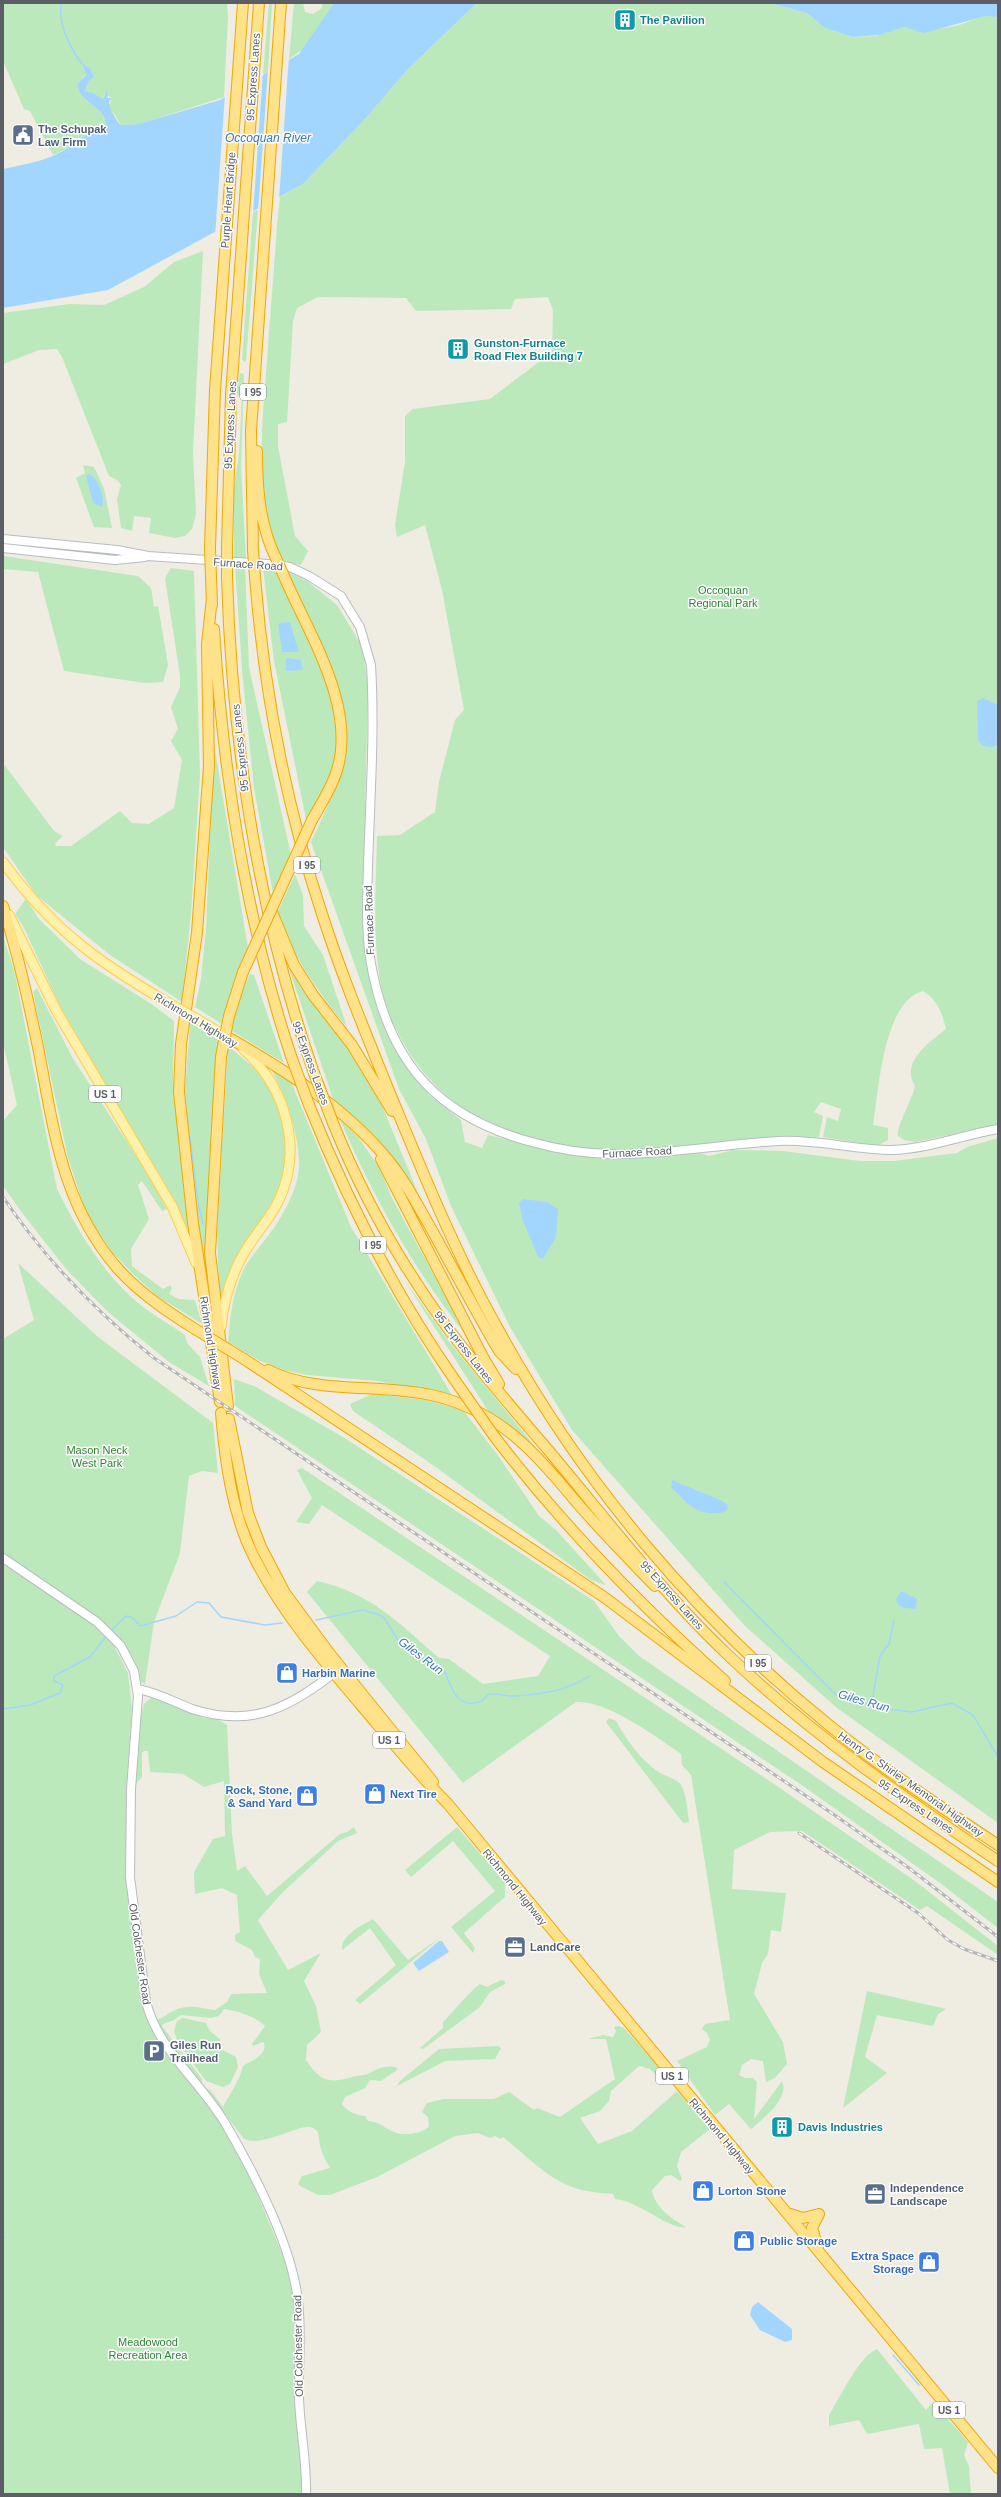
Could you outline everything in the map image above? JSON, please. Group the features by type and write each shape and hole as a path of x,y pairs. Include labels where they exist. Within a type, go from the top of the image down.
{"highway":[{"path":"239,3 240,32"},
{"name":"I 95","path":"240,32 243,3"},
{"name":"95 Express Lanes","path":"259,3 229,423 226,548 229,634 242,773 258,872 279,964 314,1073 333,1123 373,1209 414,1279 466,1352 692,1618 728,1656 815,1731 894,1791 998,1862"},
{"path":"256,48 264,3"},
{"name":"I 95","path":"281,3 254,380 250,480 255,577 271,709 302,850 342,974 409,1138 468,1274 526,1379"},
{"path":"279,30 288,3"},
{"name":"Purple Heart Bridge","path":"212,598 210,548 212,432 240,32"},
{"path":"221,1333 210,1253 221,1057 228,1016 243,972 312,820 335,776 338,766 341,742 340,718 331,682 271,547 263,524 258,498 258,428 254,380"},
{"path":"203,1287 181,1116 179,1075 197,933 207,796 210,744 207,644 212,598"},
{"name":"I 95","path":"212,598 222,727 239,855 262,959 309,1105 336,1169 372,1244 405,1303 452,1376 494,1436 556,1512 629,1590 694,1653 771,1722 872,1798 998,1882"},
{"path":"258,872 281,937 294,965 364,1064 409,1138"},
{"path":"3,904 25,982 60,1157 75,1201 98,1242 119,1269 151,1300 244,1359 604,1597 771,1722"},
{"path":"231,1039 285,1071 347,1117 375,1144 402,1179 499,1351 526,1379"},
{"path":"347,1117 369,1142 386,1167 483,1357 520,1417"},
{"name":"Richmond Highway","path":"203,1287 223,1407"},
{"name":"Richmond Highway","path":"221,1333 224,1442 237,1512 254,1556 292,1618 418,1761 448,1804 998,2468"},
{"path":"244,1359 273,1373 304,1383 399,1389 433,1395 465,1406 494,1421 532,1451 624,1554 692,1618"},
{"name":"Henry G. Shirley Memorial Highway","path":"526,1379 575,1453 618,1511 664,1566 721,1628 773,1678 830,1726 898,1778 998,1845"},
{"name":"Richmond Highway","path":"230,1419 240,1484 248,1513 258,1540 285,1592 337,1670"},
{"path":"785,2212 803,2218 819,2214 812,2231 822,2256"}],"main road":[{"path":"6,539 6,548"},
{"name":"Furnace Road","path":"6,539 117,550 148,556 268,564 290,567 309,576 341,596 360,627 370,656 372,679 367,913 373,975 386,1016 405,1057 428,1088 455,1111 485,1127 518,1139 565,1150 608,1154 793,1141 895,1150 924,1146 998,1129"},
{"name":"Furnace Road","path":"6,548 115,560 134,560 148,556"},
{"name":"Richmond Highway","path":"3,862 35,903 64,932 113,970 231,1039 259,1064 274,1086 287,1121 290,1156 287,1175 278,1202 245,1252 232,1279 225,1305 221,1333"},
{"name":"Richmond Highway","path":"3,904 57,1012 180,1221 203,1287"},
{"name":"Old Colchester Road","path":"3,1558 105,1629 113,1637 129,1659 137,1689 131,1789 129,1865 145,1994 152,2021 163,2040 218,2113 246,2160 267,2205 287,2257 299,2303 299,2399 305,2449 306,2494"},
{"path":"137,1689 203,1712 223,1715 249,1715 270,1712 286,1705 337,1670"}],"green space":[{"path":"3,3 227,3 228,16 224,97 140,124 121,125 109,106 112,98 105,94 103,99 85,91 89,81 94,77 90,68 82,63 86,74 78,83 86,101 97,108 103,115 105,128 91,136 80,137 68,148 53,155 30,111 24,109 3,61"},
{"path":"269,3 272,3 268,72 263,74"},
{"path":"294,3 303,3 305,12 313,14 322,8 322,3 334,3 305,48 289,59"},
{"name":"Occoquan Regional Park","path":"477,3 769,3 807,13 825,28 853,37 876,36 904,27 917,30 938,29 959,25 988,16 998,17 998,1125 915,1142 904,1140 898,1136 899,1126 915,1086 911,1077 911,1069 914,1061 918,1054 932,1040 946,1029 939,1007 932,998 923,991 910,998 899,1011 891,1029 885,1049 873,1125 888,1128 888,1140 877,1146 823,1137 827,1117 838,1121 841,1109 821,1102 814,1112 823,1116 819,1137 637,1150 595,1150 566,1147 538,1141 510,1133 484,1121 460,1106 438,1088 419,1067 392,1022 384,1000 377,959 375,898 377,836 400,835 435,812 439,782 455,720 464,710 442,590 425,525 397,537 395,525 405,462 405,416 413,409 490,399 552,352 553,310 548,297 515,299 511,309 416,311 406,298 318,297 297,308 293,321 287,422 278,424 278,446 295,536 308,551 301,565 283,561 273,537 267,513 263,488 262,463 263,412 277,225 280,197 303,184 365,119 409,68"},
{"path":"258,210 246,361 244,362 242,359 253,212"},
{"path":"203,251 193,453 196,514 192,529 185,536 175,538 149,533 151,518 134,516 132,531 121,528 117,499 121,485 117,480 109,476 62,357 57,349 39,350 3,364 3,313 70,304 104,305 144,287 174,262"},
{"path":"240,373 244,374 241,467 246,559 234,559 234,486 239,455 242,396 237,395"},
{"path":"83,465 94,467 104,488 112,528 94,527 76,478 85,473"},
{"path":"3,556 138,576 151,588 154,607 158,606 168,665 163,682 145,683 64,671 38,572 3,569"},
{"path":"235,565 245,567 249,667 291,855 274,899 254,788 242,670"},
{"path":"171,568 194,571 200,775 191,914 182,1002 110,955 36,895 3,847 3,763 54,831 63,836 55,843 56,846 71,846 120,811 132,823 149,824 174,808 182,760 171,741 178,729 171,707 180,687 180,676 165,578"},
{"path":"263,568 275,569 298,614 320,665 334,717 336,742 333,766 325,788 307,824 274,661"},
{"path":"288,572 307,581 337,605 362,646 368,685 364,859 368,972 394,1047 429,1095 461,1120 465,1142 482,1148 488,1135 567,1154 613,1159 696,1152 709,1156 733,1150 783,1151 860,1161 894,1161 957,1153 967,1147 998,1138 998,1823 837,1708 744,1625 572,1430 510,1327 451,1206 426,1139 399,1089 311,842 337,783 341,770 346,745 346,725 342,703 327,657"},
{"path":"214,744 248,948 222,1024 195,1007 201,979 206,928"},
{"path":"295,874 303,895 304,926 323,955 347,1027 326,1001 306,972 283,927 278,911"},
{"path":"26,899 39,919 80,959 153,1005 174,1021 173,1078 195,1253 184,1222 66,1019 24,928 15,914"},
{"path":"3,935 15,974 57,1189 87,1243 114,1280 139,1304 185,1335 187,1343 200,1357 209,1386 169,1362 108,1312 67,1270 3,1186 3,1121 17,1105 3,1042"},
{"path":"281,945 308,996 349,1049 379,1098 420,1198 396,1162 333,1099"},
{"path":"250,974 254,975 284,1063 232,1031 237,1004"},
{"path":"37,988 72,1057 151,1179 167,1209 162,1211 142,1181 138,1185 149,1219 131,1249 132,1266 163,1289 170,1285 172,1288 169,1294 179,1299 195,1300 202,1324 157,1296 133,1274 113,1253 87,1216 68,1158 33,992"},
{"path":"190,1023 220,1041 207,1233 226,1405 197,1225 187,1130 185,1092"},
{"path":"228,1046 258,1071 274,1096 285,1127 286,1163 277,1198 260,1223 220,1315 217,1232"},
{"path":"270,1067 289,1077 351,1227 452,1395 377,1381 307,1375 284,1370 258,1360 228,1342 233,1302 238,1283 246,1265 279,1220 292,1195 298,1175 298,1150 290,1113 281,1089"},
{"path":"340,1119 358,1137 379,1167 392,1198 468,1338 430,1287 396,1233 366,1177"},
{"name":"Mason Neck West Park","path":"18,1263 98,1337 213,1423 218,1473 202,1471 189,1476 180,1553 154,1622 145,1684 140,1682 117,1636 107,1626 90,1612 3,1554 3,1339 34,1320"},
{"path":"405,1281 450,1343 533,1444 492,1417"},
{"path":"234,1379 254,1386 343,1437 594,1601 619,1636 639,1656 998,1902 998,1928 940,1883 803,1786 235,1406"},
{"path":"372,1394 426,1400 463,1410 497,1454 539,1516 556,1530 606,1585 591,1580 430,1463 353,1411 350,1404"},
{"path":"302,1468 774,1784 915,1881 998,1946 998,1955 927,1906 920,1910 802,1831 770,1832 734,1850 732,1889 786,1893 781,1932 771,1930 768,1954 762,1963 754,1994 783,2042 787,2064 775,2078 766,2082 763,2061 751,2059 742,2065 739,2075 745,2078 753,2078 757,2082 754,2119 782,2081 783,2088 782,2095 774,2108 751,2129 729,2104 715,2115 677,2061 707,2047 710,2040 707,2033 702,2029 705,2024 730,2020 691,1775 682,1765 681,1754 645,1729 616,1713 588,1703 576,1702 463,1783 307,1592 317,1581 336,1586 369,1601 397,1621 439,1658 449,1659 483,1684 538,1676 550,1656 322,1505 309,1524 296,1522 312,1498 297,1470"},
{"name":"Meadowood Recreation Area","path":"3,1563 96,1625 112,1642 128,1673 132,1709 126,1794 126,1855 130,1916 142,2000 151,2026 162,2047 225,2129 254,2186 286,2263 294,2293 295,2402 302,2470 301,2494 3,2494"},
{"path":"152,1697 204,1718 217,1719 227,1725 232,1834 237,1871 245,1866 267,1896 340,1834 347,1832 354,1827 357,1833 338,1841 282,1893 258,1920 288,1970 321,1953 304,1981 316,2006 321,2032 307,2045 306,2060 311,2067 320,2076 331,2080 366,2075 385,2067 397,2068 397,2070 381,2081 370,2080 365,2088 345,2097 342,2104 344,2107 352,2113 365,2116 368,2121 376,2122 393,2132 401,2134 418,2132 429,2127 428,2117 422,2112 427,2103 444,2099 494,2099 509,2092 534,2110 537,2108 560,2117 615,2079 606,2039 588,2039 603,2035 613,2037 616,2031 614,2027 619,2026 625,2029 666,2075 662,2080 650,2069 639,2066 611,2091 609,2101 600,2111 580,2118 598,2144 632,2131 677,2091 710,2129 681,2152 677,2166 682,2179 680,2181 671,2175 665,2176 652,2190 656,2202 664,2212 686,2227 679,2227 671,2224 634,2205 615,2199 613,2194 578,2189 564,2184 541,2169 503,2137 501,2139 495,2136 490,2138 478,2133 455,2136 377,2177 330,2195 318,2195 300,2186 298,2183 302,2176 330,2168 322,2152 317,2131 312,2127 305,2127 264,2140 253,2141 244,2139 206,2089 210,2090 223,2107 237,2082 243,2066 262,2054 264,2050 263,2042 253,2046 252,2044 265,2026 261,2022 246,2014 224,2009 219,2016 211,2018 181,2015 174,2020 163,2024 162,2026 202,2079 202,2085 177,2056 156,2020 175,2010 185,2007 215,2010 227,2002 231,1994 267,1993 259,1974 260,1959 255,1957 252,1950 235,1941 235,1935 240,1932 237,1895 222,1888 195,1894 194,1872 213,1839 225,1836 224,1781 204,1787 183,1774 150,1772 148,1751 144,1751 142,1753 142,1777 136,1784 141,1716 144,1704"},
{"path":"609,1718 616,1721 624,1735 640,1756 660,1773 674,1779 681,1785 686,1798 689,1822 683,1823 606,1722"},
{"path":"457,1827 505,1882 505,1897 464,1933 475,1948 473,1953 451,1927 495,1891 453,1841 411,1877 405,1870"},
{"path":"373,1919 408,1960 441,1937 360,2004 355,2000 396,1965 370,1928 342,1950 348,1935 358,1927"},
{"path":"501,1980 505,1981 505,1984 490,1992 480,2007 423,2049 420,2048 443,2028 443,2022 475,1988 480,1984 487,1987"},
{"path":"867,1991 946,2009 938,2014 933,2026 877,2015 865,2057 887,2073 843,2108"},
{"path":"183,2018 206,2023 210,2031 221,2040 218,2043 223,2050 236,2057 238,2067 230,2084 223,2087 206,2081 178,2043 174,2031 177,2021"},
{"path":"498,2046 501,2048 495,2059 445,2061 397,2086 400,2081 439,2049"},
{"path":"877,2349 926,2410 933,2402 968,2442 964,2455 969,2466 971,2494 950,2494 942,2448 924,2449 919,2424 867,2434 859,2420 829,2426 829,2415 850,2378 863,2360"}],"water":[{"name":"Occoquan River","path":"334,3 477,3 409,68 365,119 303,184 108,290 3,308 3,169 34,162 54,155 63,151 80,138 105,128 105,120 102,114 82,96 79,90 78,83 86,75 82,63 90,68 94,77 89,81 85,91 93,93 103,99 107,91 108,98 113,98 109,101 109,104 119,123 121,125 139,124 220,100 299,54"},
{"path":"769,3 998,3 998,17 986,16 924,33 904,27 880,35 853,37 825,28 807,13"},
{"path":"89,474 98,484 102,494 102,507 93,503 86,476"},
{"path":"290,622 299,652 282,652 278,625 279,623"},
{"path":"286,658 301,660 303,670 286,671"},
{"path":"983,698 998,705 998,744 993,747 983,746 978,740 977,701"},
{"path":"523,1199 547,1202 558,1209 556,1237 543,1259 538,1257 523,1221 519,1203"},
{"path":"672,1480 720,1500 727,1504 728,1509 721,1513 708,1513 696,1509 686,1502 671,1487"},
{"path":"901,1591 917,1599 916,1609 905,1608 898,1605 896,1599"},
{"path":"439,1941 442,1941 449,1952 419,1971 413,1963"},
{"path":"758,2302 792,2329 792,2340 785,2342 760,2330 750,2315 752,2307"}],"pier":[{"path":"289,56 279,200 258,212 268,69"},
{"path":"263,72 253,214 215,236 225,94"}],"waterway":[{"path":"61,3 61,19 63,27 73,51 82,64"},
{"path":"190,1137 199,1207 203,1224"},
{"name":"Giles Run","path":"724,1582 836,1695 881,1708 912,1712 952,1703 973,1715 998,1757"},
{"name":"Giles Run","path":"111,1631 126,1616 133,1618 140,1626 176,1616 197,1602 209,1603 221,1617 265,1625 282,1623"},
{"name":"Giles Run","path":"316,1620 363,1610 380,1615 385,1619 399,1642 415,1651 429,1665 445,1672 456,1695 460,1700 465,1702 479,1702 489,1694 517,1696 554,1691 572,1685 589,1676"},
{"path":"868,1703 873,1696 880,1656 889,1644 894,1620"},
{"name":"Giles Run","path":"3,1709 30,1705 60,1693 63,1685 54,1681 54,1676 90,1657 107,1635"},
{"path":"893,2355 919,2385"}],"railway":[{"path":"3,1197 36,1242 72,1284 112,1322 154,1358 836,1816 909,1868 998,1937"},
{"path":"799,1833 918,1913 948,1940 964,1949 998,1961"}],"place":[{"name":"The Pavilion","path":"625,20"},
{"name":"The Schupak Law Firm","path":"23,135"},
{"name":"Gunston-Furnace Road Flex Building 7","path":"458,349"},
{"name":"Harbin Marine","path":"287,1673"},
{"name":"Next Tire","path":"375,1794"},
{"name":"Rock, Stone, & Sand Yard","path":"307,1796"},
{"name":"LandCare","path":"515,1947"},
{"name":"Giles Run Trailhead","path":"154,2051"},
{"name":"Davis Industries","path":"782,2127"},
{"name":"Lorton Stone","path":"703,2191"},
{"name":"Independence Landscape","path":"875,2194"},
{"name":"Public Storage","path":"744,2241"},
{"name":"Extra Space Storage","path":"929,2262"}]}
